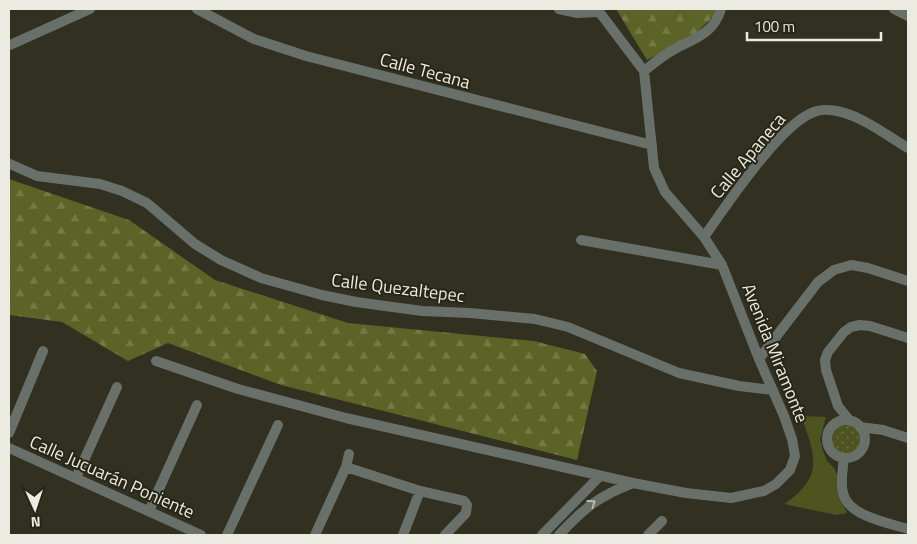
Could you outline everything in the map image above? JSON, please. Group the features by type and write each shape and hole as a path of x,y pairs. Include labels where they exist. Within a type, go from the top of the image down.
{"street":[{"path":"10,45 90,9"},
{"name":"Calle Tecana","path":"197,9 254,39 306,56 652,145"},
{"path":"559,9 577,13 598,10 644,71 672,50 701,37 719,17 721,9"},
{"path":"894,9 908,16"},
{"name":"Avenida Miramonte","path":"156,361 263,396 364,422 633,483 686,493 731,498 764,491 776,484 790,470 795,456 792,439 722,265 704,237 665,192 654,168 644,71"},
{"name":"Calle Apaneca","path":"704,237 771,149 788,130 801,119 815,111 836,111 852,116 908,148"},
{"name":"Calle Quezaltepec","path":"10,164 37,176 100,184 122,191 147,204 202,248 221,260 261,278 322,295 356,302 422,311 535,319 568,327 679,373 739,386 773,390"},
{"path":"581,240 722,265"},
{"path":"759,359 818,282 834,270 851,265 868,268 908,281"},
{"path":"908,338 870,326 851,327 844,332 828,352 825,360 826,370 838,406 850,421 860,427 883,430 908,438"},
{"path":"9,433 43,352"},
{"path":"76,478 118,387"},
{"path":"149,511 197,405"},
{"path":"838,406 827,435 828,446 836,455 844,458 853,456 862,449 870,437 883,430"},
{"path":"829,430 838,422 850,421"},
{"path":"227,535 278,425"},
{"path":"860,427 864,437 862,449"},
{"name":"Calle Jucuarán Poniente","path":"9,448 201,535"},
{"path":"316,535 346,468 349,454"},
{"path":"844,458 842,492 850,507 866,516 908,529"},
{"path":"346,468 420,491 464,501 467,505 466,513 445,535"},
{"path":"542,535 600,476"},
{"path":"560,535 579,514 594,502 633,483"},
{"path":"403,535 420,491"},
{"path":"648,535 662,521"}],"green space":[{"path":"616,9 716,9 714,16 695,34 647,60"},
{"path":"9,179 129,220 215,280 348,323 534,341 585,354 597,371 577,460 281,385 168,343 128,361 62,322 9,315"},
{"path":"801,416 826,417 820,439 827,461 834,468 837,475 838,494 847,513 836,515 784,504 806,484 811,475 813,465 813,454"},
{"path":"846,424 856,429 861,439 856,449 846,454 836,449 831,439 836,429"}]}
